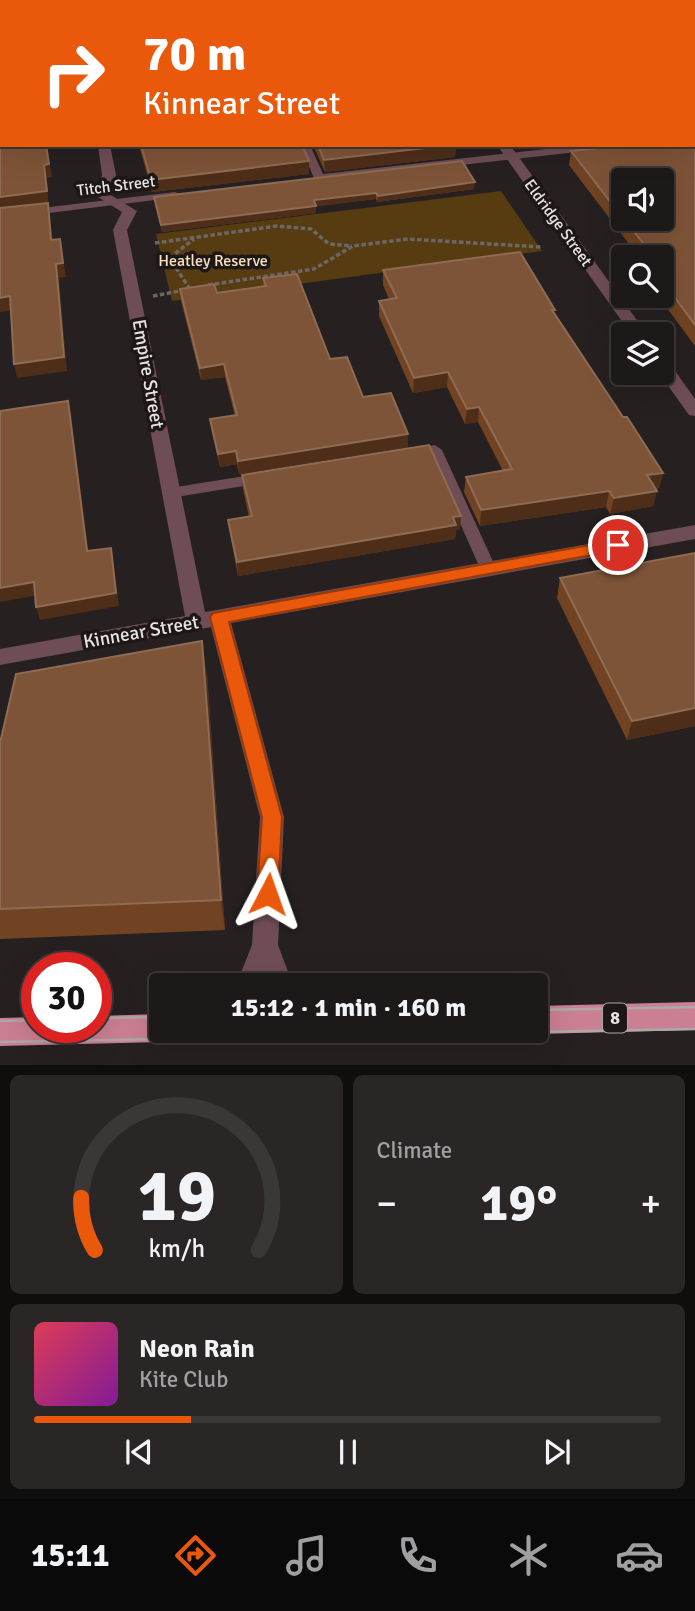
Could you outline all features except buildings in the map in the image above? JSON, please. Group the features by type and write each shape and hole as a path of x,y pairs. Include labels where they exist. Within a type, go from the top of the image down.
{"highway":[{"name":"8","path":"548,1020 695,1016"},
{"path":"0,1032 149,1028"}],"street":[{"name":"Empire Street","path":"104,147 109,176 102,195 130,211 120,230 170,493 272,817 265,945"},
{"name":"Eldridge Street","path":"507,151 630,322"},
{"path":"674,382 695,411"},
{"name":"Kinnear Street","path":"0,657 695,532"},
{"path":"254,973 265,945"},
{"path":"265,945 276,973"}],"lane":[{"path":"305,147 320,178"},
{"path":"306,180 507,151 577,147"},
{"name":"Titch Street","path":"0,216 186,194"},
{"path":"396,456 435,450 488,568"},
{"path":"170,493 277,475"}],"path":[{"path":"155,243 277,226 311,229 329,244 353,246 408,239 541,247"},
{"path":"135,300 190,289 176,268 172,256 196,237"},
{"path":"203,286 314,269 353,246"}],"green space":[{"name":"Heatley Reserve","path":"501,191 542,251 172,301 156,234"}],"tram line":[{"path":"548,1010 695,1007"},
{"path":"112,1018 149,1017"},
{"path":"0,1021 21,1020"},
{"path":"0,1042 695,1029"}],"route":[{"path":"268,894 272,817 219,617 618,545"}]}
